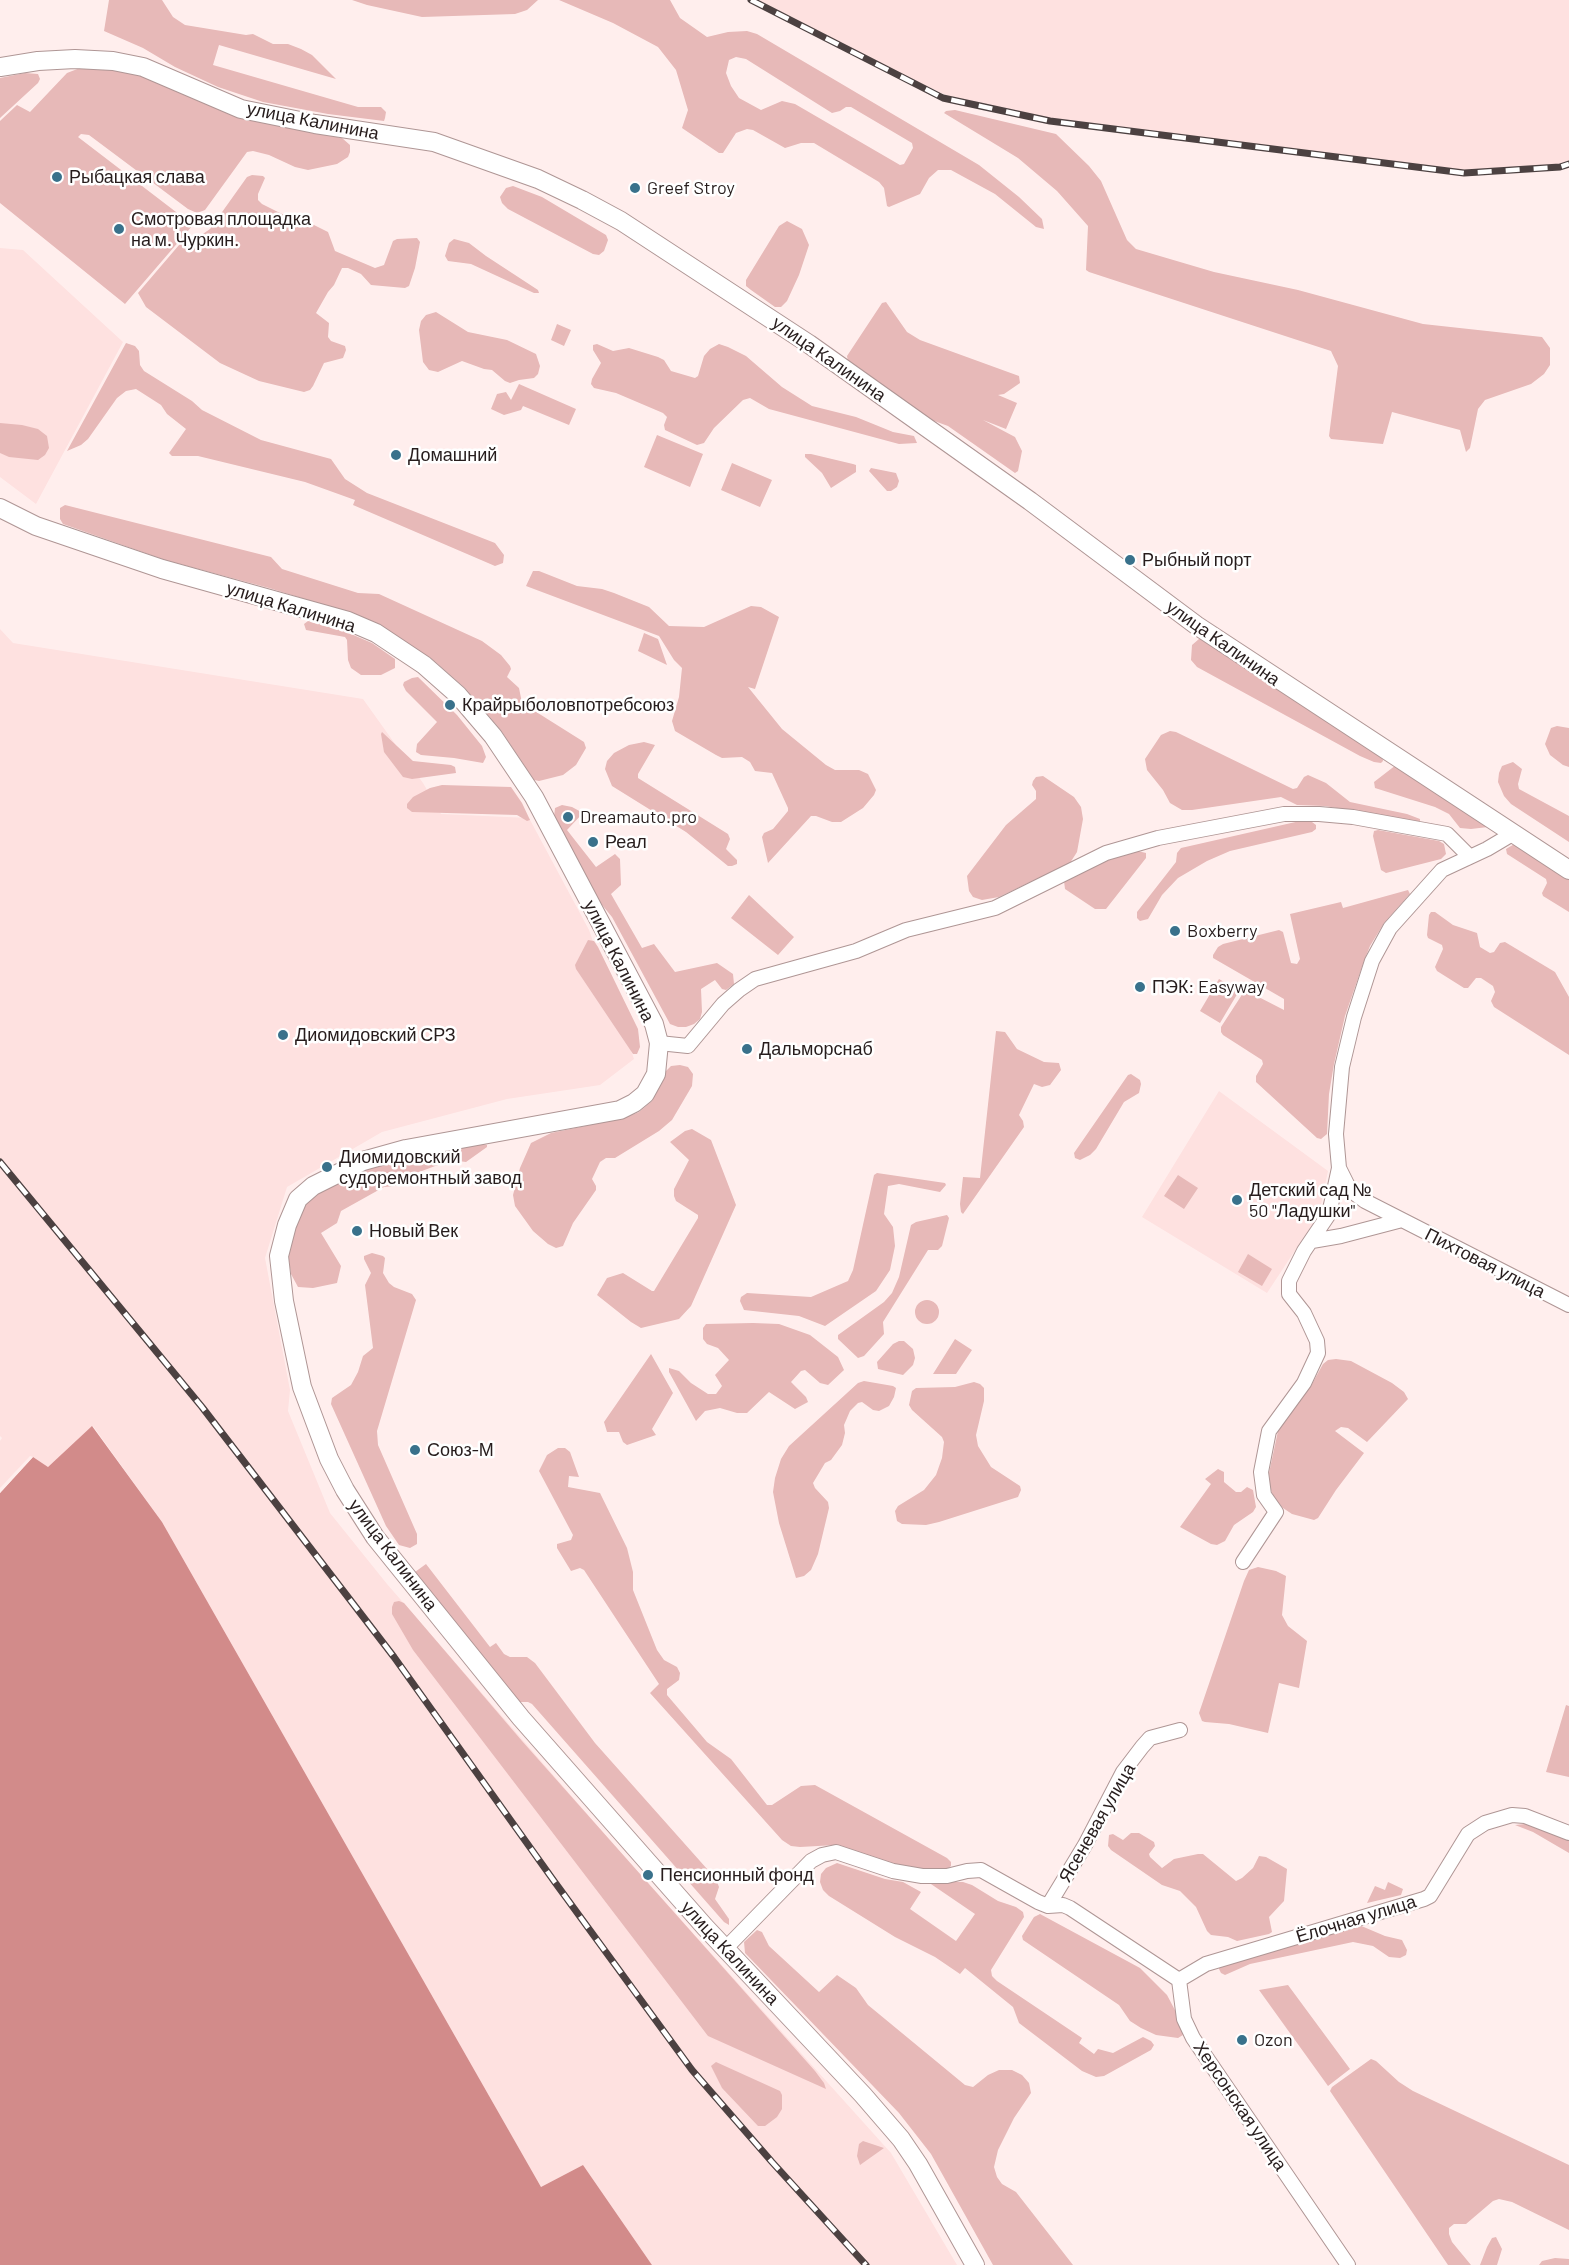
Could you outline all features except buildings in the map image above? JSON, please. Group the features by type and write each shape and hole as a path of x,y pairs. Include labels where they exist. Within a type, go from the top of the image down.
{"main road":[{"name":"улица Калинина","path":"0,67 38,61 75,59 113,61 143,67 241,109 315,124 434,142 538,179 582,200 621,221 874,389 1030,501 1196,625 1569,870"},
{"name":"улица Калинина","path":"0,508 36,526 162,569 348,621 376,633 424,665 458,695 487,729 534,796 654,1024 659,1043 656,1074 650,1087 634,1103 620,1110 447,1140 388,1154 363,1161 327,1178 298,1199 287,1225 279,1256 284,1301 302,1387 329,1459 345,1490 375,1537 521,1718 725,1949 863,2095 901,2139 975,2265"}],"street":[{"path":"659,1043 688,1046 723,1004 755,980 856,951 906,930 995,908 1106,853 1158,838 1284,814 1319,814 1353,817 1447,834 1469,856"},
{"path":"1243,1562 1276,1512 1264,1495 1260,1472 1269,1431 1304,1383 1318,1353 1317,1341 1304,1313 1289,1294 1288,1287 1291,1275 1329,1214 1339,1168 1336,1134 1342,1067 1354,1017 1375,956 1397,919 1442,870 1514,833"},
{"name":"Пихтовая улица","path":"1339,1168 1350,1190 1365,1201 1569,1305"},
{"path":"1312,1241 1402,1220"},
{"name":"Ясеневая улица","path":"1048,1906 1085,1845 1123,1772 1149,1738 1180,1730"},
{"name":"Ёлочная улица","path":"1179,1980 1206,1964 1430,1896 1468,1834 1485,1822 1512,1815 1569,1833"},
{"path":"725,1949 811,1861 822,1855 836,1852 893,1871 922,1876 947,1876 967,1870 981,1870 1038,1902 1048,1906 1063,1905 1070,1908 1179,1980"},
{"name":"Херсонская улица","path":"1179,1980 1184,2019 1193,2038 1348,2265"}],"shaded area":[{"path":"109,0 162,0 173,17 185,25 246,35 253,34 273,44 288,44 301,49 312,55 336,79 219,45 213,65 358,107 381,107 386,112 384,121 263,102 218,87 175,67 143,48 104,31"},
{"path":"352,0 538,0 527,10 515,14 422,17"},
{"path":"559,0 670,0 680,18 707,37 728,32 747,31 757,34 979,165 1042,219 1044,229 1036,227 995,194 951,170 938,170 929,178 920,194 889,207 884,188 879,182 814,143 801,143 785,148 747,129 736,133 723,153 719,153 682,128 688,110 676,70 658,47 613,23","holes":["736,57 746,59 832,113 851,107 912,143 913,148 904,164 900,165 795,104 782,101 761,110 739,98 726,73 729,60"]},
{"path":"751,0 1569,0 1569,164 1560,167 1482,172 1236,145 1050,121 961,102 841,46"},
{"path":"80,68 112,70 138,75 240,118 342,138 350,145 350,152 348,157 337,164 308,170 295,167 269,155 253,151 247,152 205,210 197,213 188,209 89,135 81,134 78,137 193,225 125,304 0,203 0,121 17,105 30,112 67,73"},
{"path":"25,73 38,74 40,79 38,83 0,118 0,78"},
{"path":"955,110 1056,134 1101,181 1127,240 1136,249 1214,272 1298,290 1423,324 1542,337 1550,348 1550,365 1544,374 1531,384 1485,400 1478,409 1470,448 1466,452 1460,430 1392,412 1383,444 1331,439 1329,436 1338,366 1331,351 1089,272 1086,270 1088,226 1057,191 1018,158 944,113"},
{"path":"252,175 265,178 258,194 258,200 262,204 282,214 298,217 328,232 335,251 375,268 384,265 393,241 417,238 420,242 415,268 409,286 405,288 371,285 361,274 348,268 342,268 316,313 329,323 328,337 331,341 345,346 346,350 343,358 324,363 313,386 304,392 259,381 220,363 146,307 138,293 185,238 200,236 210,229 247,177"},
{"path":"513,186 542,197 606,235 608,240 604,251 599,255 593,254 508,209 500,197 506,188"},
{"path":"787,221 802,229 809,245 787,301 781,307 775,307 746,286 746,280 779,226"},
{"path":"454,239 469,243 538,290 539,293 534,293 471,264 448,261 445,256 449,243"},
{"path":"0,248 23,250 123,342 36,504 0,477"},
{"path":"886,302 907,332 920,340 1019,376 1020,383 1004,394 998,395 1017,403 1006,429 983,420 1015,437 1022,451 1018,471 1015,473 948,426 926,418 848,362 847,356 882,303"},
{"path":"436,312 468,332 507,340 536,354 540,366 538,374 534,378 510,383 492,370 462,361 438,372 429,370 423,362 419,330 421,321 426,315"},
{"path":"557,324 571,330 564,346 551,340"},
{"path":"126,343 135,346 139,351 140,365 144,371 192,401 202,410 261,440 331,459 345,479 367,493 495,543 504,555 503,563 495,566 353,505 355,500 305,482 198,456 172,456 169,453 186,429 167,414 161,405 136,389 126,391 117,398 88,439 67,451"},
{"path":"597,344 613,351 629,348 658,357 664,360 671,371 695,378 698,376 704,356 719,344 746,356 782,387 812,406 856,417 893,432 914,436 917,443 899,444 769,409 750,398 743,400 714,428 704,443 697,445 665,430 667,417 663,413 616,393 594,388 591,384 592,379 601,363 593,350 593,345"},
{"path":"519,384 576,409 569,425 523,406 521,410 504,415 491,409 497,394 506,392 511,400"},
{"path":"0,423 38,429 47,436 49,448 45,455 38,460 9,457 0,453"},
{"path":"657,435 703,454 690,487 644,467"},
{"path":"805,454 856,465 856,472 831,488 822,473 805,457"},
{"path":"732,463 772,480 760,507 721,490"},
{"path":"871,468 896,473 899,481 897,487 887,491 869,471"},
{"path":"65,505 271,557 282,569 358,593 379,594 482,641 501,655 510,666 507,677 519,688 522,703 584,742 586,748 576,765 563,775 539,781 534,780 500,729 465,688 432,659 379,626 347,612 165,560 63,524 60,519 60,508"},
{"path":"533,571 539,571 577,586 602,589 649,607 669,626 704,627 751,606 761,607 779,617 755,689 748,687 782,729 826,765 835,770 859,770 868,774 876,790 874,795 863,808 841,822 811,816 768,863 762,837 764,833 773,829 788,811 772,773 755,771 750,762 742,757 722,758 675,731 672,721 679,697 682,668 674,660 659,636 526,586"},
{"path":"308,621 344,631 372,643 395,659 395,668 381,675 361,675 351,668 345,637 306,630 304,624"},
{"path":"0,629 13,643 363,699 423,783 441,814 529,818 589,930 634,1059 600,1085 507,1099 382,1132 287,1187 265,1258 290,1390 288,1411 330,1513 387,1584 628,1861 891,2153 957,2265 652,2265 583,2165 541,2187 162,1522 93,1426 48,1467 33,1458 0,1493 0,1441 2,1438 0,1436"},
{"path":"644,633 658,639 667,665 638,651"},
{"path":"1199,639 1207,639 1382,755 1383,761 1374,762 1360,756 1197,667 1191,660 1192,645"},
{"path":"418,677 457,715 482,746 486,757 483,763 421,755 416,752 417,744 437,722 406,691 403,685 404,682"},
{"path":"1557,726 1569,728 1569,767 1550,755 1545,744 1551,728"},
{"path":"1170,731 1293,789 1297,788 1308,775 1326,783 1350,802 1407,814 1420,819 1420,822 1325,806 1297,805 1281,797 1182,810 1170,803 1147,770 1145,759 1161,735"},
{"path":"382,732 413,761 451,765 455,767 456,773 412,779 403,777 384,752"},
{"path":"644,742 655,745 638,774 638,778 728,834 730,839 726,849 737,860 737,864 728,866 686,832 612,786 605,769 607,761 614,753 629,745"},
{"path":"1513,762 1522,769 1519,789 1569,816 1569,842 1511,804 1504,796 1498,782 1499,773 1502,766"},
{"path":"1396,765 1488,827 1460,828 1449,814 1435,807 1375,788 1374,782"},
{"path":"1043,776 1074,797 1081,807 1083,819 1077,852 1070,863 999,897 982,900 973,897 969,891 967,876 1006,825 1036,799 1033,781 1036,777"},
{"path":"442,785 511,787 530,820 527,821 517,815 412,812 407,808 407,804 413,797 430,788"},
{"path":"562,805 583,813 567,830 596,867 615,854 620,859 621,885 611,894 642,948 654,944 675,972 717,963 733,974 734,984 726,990 722,989 715,980 701,989 702,1012 700,1019 694,1024 678,1027 670,1024 612,917 598,900 554,817 555,808"},
{"path":"1300,821 1312,822 1316,825 1316,829 1312,832 1230,851 1207,861 1178,878 1162,895 1148,919 1140,921 1137,918 1137,912 1176,862 1177,853 1181,848"},
{"path":"1374,831 1439,841 1444,844 1446,854 1441,859 1386,873 1381,870 1373,836"},
{"path":"1516,843 1569,874 1569,912 1543,896 1546,879 1507,854 1506,849"},
{"path":"1138,851 1146,853 1146,858 1106,909 1095,909 1065,889 1064,881 1067,878 1109,860"},
{"path":"1408,890 1410,894 1384,923 1364,961 1345,1016 1334,1064 1329,1094 1327,1134 1321,1139 1317,1138 1256,1082 1256,1076 1263,1064 1262,1060 1221,1032 1221,1027 1245,990 1284,1010 1284,999 1213,958 1213,955 1223,944 1279,930 1283,932 1291,963 1297,964 1300,959 1290,914 1341,902 1343,908"},
{"path":"749,895 794,937 778,955 731,918"},
{"path":"1431,912 1435,912 1453,925 1477,933 1480,947 1490,953 1494,952 1500,943 1505,942 1555,972 1569,997 1569,1055 1494,1007 1491,1001 1495,992 1493,986 1481,978 1476,978 1468,988 1464,988 1437,971 1435,967 1443,949 1442,945 1428,938 1427,935"},
{"path":"588,940 594,941 598,947 638,1029 640,1047 637,1054 633,1054 576,969 575,965"},
{"path":"1219,979 1239,991 1220,1023 1200,1011"},
{"path":"996,1031 1005,1032 1017,1049 1044,1062 1059,1063 1061,1070 1050,1085 1042,1087 1034,1084 1019,1115 1024,1127 963,1214 960,1204 963,1177 980,1178"},
{"path":"671,1066 688,1067 693,1074 692,1086 672,1120 659,1131 615,1158 606,1158 600,1162 592,1179 596,1190 573,1223 563,1246 556,1248 548,1244 533,1231 515,1206 513,1195 520,1168 531,1143 551,1133 624,1118 639,1112 652,1101 665,1072"},
{"path":"1131,1074 1140,1080 1139,1093 1124,1102 1096,1149 1080,1160 1075,1158 1074,1153 1128,1075"},
{"name":"Детский сад № 50 \"Ладушки\"","path":"1219,1091 1328,1171 1319,1214 1267,1293 1142,1217"},
{"path":"692,1129 711,1140 736,1205 691,1306 679,1319 641,1328 597,1295 607,1278 623,1273 654,1291 698,1218 698,1215 676,1201 674,1196 674,1189 689,1160 670,1142 685,1131"},
{"path":"483,1144 487,1147 466,1162 451,1160 414,1174 406,1185 384,1187 341,1211 337,1223 321,1233 341,1266 337,1283 313,1288 298,1287 291,1274 288,1255 294,1227 303,1205 316,1193 367,1169 409,1157"},
{"path":"877,1173 946,1185 940,1192 899,1184 888,1186 884,1214 893,1227 895,1246 890,1270 876,1291 825,1326 799,1316 744,1310 740,1301 741,1297 747,1293 811,1297 848,1281 853,1270 874,1175"},
{"path":"1178,1175 1198,1188 1184,1209 1164,1196"},
{"path":"947,1215 949,1218 942,1246 938,1250 928,1250 883,1322 884,1334 864,1356 858,1358 838,1339 838,1335 884,1302 892,1293 899,1277 911,1225"},
{"path":"372,1253 385,1258 383,1273 389,1283 412,1294 416,1300 377,1431 378,1445 417,1534 417,1544 410,1548 399,1545 386,1526 331,1404 332,1398 351,1385 363,1356 373,1348 365,1285 371,1273 364,1259 364,1256"},
{"path":"1248,1254 1272,1269 1262,1286 1238,1272"},
{"path":"927,1300 932,1301 938,1307 938,1317 932,1323 927,1324 922,1323 916,1317 915,1312 916,1307 922,1301"},
{"path":"706,1324 779,1324 810,1335 838,1357 844,1370 828,1385 820,1383 805,1370 801,1371 791,1382 808,1402 795,1409 769,1392 747,1413 737,1413 720,1408 705,1411 696,1421 669,1372 669,1368 679,1371 691,1383 708,1394 716,1394 722,1386 715,1375 729,1360 718,1348 707,1344 703,1339 703,1328"},
{"path":"955,1339 972,1350 956,1374 933,1374"},
{"path":"904,1341 913,1349 915,1358 913,1365 903,1375 878,1369 877,1362 893,1344"},
{"path":"651,1354 673,1393 652,1429 656,1435 627,1445 623,1442 619,1432 607,1432 604,1422"},
{"path":"1328,1360 1351,1361 1392,1383 1404,1392 1408,1399 1367,1442 1348,1428 1341,1427 1335,1431 1364,1453 1318,1518 1314,1520 1292,1514 1283,1508 1274,1498 1269,1473 1278,1431 1312,1384 1323,1364"},
{"path":"864,1381 893,1386 896,1388 894,1397 889,1406 879,1411 873,1410 862,1402 850,1411 844,1425 842,1445 831,1460 825,1463 813,1483 828,1502 829,1508 818,1554 811,1570 804,1576 796,1578 779,1523 773,1492 781,1459 789,1446 858,1383"},
{"path":"974,1382 984,1388 984,1401 976,1435 978,1446 991,1467 1020,1486 1018,1497 939,1522 926,1525 902,1524 897,1521 895,1511 898,1506 924,1490 936,1475 942,1458 944,1442 942,1437 912,1410 909,1405 912,1391 916,1388 955,1387"},
{"path":"92,1426 162,1522 541,2187 583,2165 652,2265 0,2265 0,1493 33,1457 48,1467"},
{"path":"558,1448 565,1448 570,1452 579,1477 569,1476 568,1487 600,1493 627,1548 633,1572 633,1590 657,1650 664,1660 677,1667 680,1673 679,1680 667,1689 667,1695 707,1742 731,1759 767,1805 772,1805 801,1786 815,1785 947,1858 951,1866 946,1870 923,1870 897,1865 836,1845 800,1847 791,1846 782,1840 650,1693 659,1684 584,1570 580,1568 571,1571 557,1548 557,1544 571,1540 573,1535 539,1471 547,1455"},
{"path":"1218,1469 1224,1472 1224,1482 1236,1492 1241,1492 1247,1487 1253,1490 1256,1507 1253,1512 1234,1525 1225,1541 1217,1545 1180,1527 1211,1484 1205,1479"},
{"path":"426,1564 490,1647 496,1643 504,1654 510,1657 527,1657 535,1663 595,1743 716,1879 719,1887 715,1899 729,1919 729,1925 532,1704 516,1702 415,1572"},
{"path":"1258,1567 1286,1576 1282,1615 1288,1626 1307,1641 1299,1688 1279,1683 1268,1733 1229,1724 1205,1722 1202,1721 1199,1713 1244,1581 1249,1570"},
{"path":"394,1602 404,1603 522,1741 815,2071 826,2089 708,2036 413,1650 392,1614"},
{"path":"1566,1705 1569,1706 1569,1777 1546,1772"},
{"path":"1525,1824 1569,1839 1569,1853 1533,1832 1515,1825"},
{"path":"1131,1833 1139,1833 1154,1842 1155,1846 1149,1854 1162,1868 1174,1859 1203,1854 1236,1881 1253,1868 1259,1856 1266,1857 1287,1869 1284,1901 1269,1917 1272,1932 1237,1941 1228,1937 1211,1935 1196,1907 1180,1891 1162,1885 1108,1846 1109,1835 1113,1834 1123,1840"},
{"path":"837,1863 885,1879 903,1882 921,1892 910,1909 956,1941 975,1914 928,1882 963,1882 998,1901 1016,1907 1023,1912 1024,1917 991,1970 992,1976 997,1981 1082,2038 1079,2043 1094,2054 1098,2049 1113,2053 1143,2037 1154,2045 1151,2050 1104,2076 1096,2077 1082,2071 1019,2023 1013,2007 965,1968 960,1974 935,1957 895,1937 829,1896 823,1890 820,1882 821,1874 826,1868"},
{"path":"1388,1882 1403,1889 1401,1895 1367,1903 1375,1886 1385,1890"},
{"path":"1040,1914 1140,1968 1167,1995 1177,2014 1183,2035 1178,2038 1156,2035 1141,2028 1130,2021 1119,2005 1023,1940 1022,1936 1034,1917"},
{"path":"1359,1925 1385,1936 1402,1940 1407,1950 1406,1955 1400,1958 1389,1957 1373,1946 1353,1942 1250,1964 1225,1975 1219,1969 1219,1966"},
{"path":"757,1930 762,1932 769,1946 819,1992 837,1975 856,1988 868,2005 965,2085 973,2087 988,2075 999,2070 1012,2070 1022,2075 1029,2083 1031,2093 1014,2118 998,2150 994,2167 1002,2184 1016,2192 1073,2265 993,2265 931,2154 899,2113 745,1953 744,1942"},
{"path":"1288,1985 1350,2069 1328,2086 1259,1990"},
{"path":"1371,2059 1413,2091 1569,2165 1569,2230 1512,2202 1499,2199 1493,2201 1466,2224 1454,2224 1449,2228 1452,2242 1471,2265 1448,2265 1330,2091 1332,2087"},
{"path":"716,2062 780,2091 782,2109 777,2117 765,2126 758,2126 722,2088 711,2066"},
{"path":"863,2141 884,2148 860,2165 857,2156 859,2144"},
{"path":"1496,2237 1502,2249 1497,2265 1480,2265 1492,2238"},
{"path":"1555,2258 1569,2259 1569,2265 1539,2265 1542,2261"}],"pier":[{"path":"30,1456 33,1457 0,1493 0,1488"}],"railway":[{"path":"751,0 943,98 1050,121 1464,173 1560,167 1569,164"},
{"path":"0,1162 202,1407 394,1657 692,2070 866,2265"}],"place":[{"name":"Рыбацкая слава","path":"57,177"},
{"name":"Greef Stroy","path":"635,188"},
{"name":"Смотровая площадка на м. Чуркин.","path":"119,229"},
{"name":"Домашний","path":"396,455"},
{"name":"Рыбный порт","path":"1130,560"},
{"name":"Крайрыболовпотребсоюз","path":"450,705"},
{"name":"Dreamauto.pro","path":"568,817"},
{"name":"Реал","path":"593,842"},
{"name":"Boxberry","path":"1175,931"},
{"name":"ПЭК: Easyway","path":"1140,987"},
{"name":"Диомидовский СРЗ","path":"283,1035"},
{"name":"Дальморснаб","path":"747,1049"},
{"name":"Диомидовский судоремонтный завод","path":"327,1167"},
{"name":"Детский сад № 50 \"Ладушки\"","path":"1237,1200"},
{"name":"Новый Век","path":"357,1231"},
{"name":"Союз-М","path":"415,1450"},
{"name":"Пенсионный фонд","path":"648,1875"},
{"name":"Ozon","path":"1242,2040"}]}
